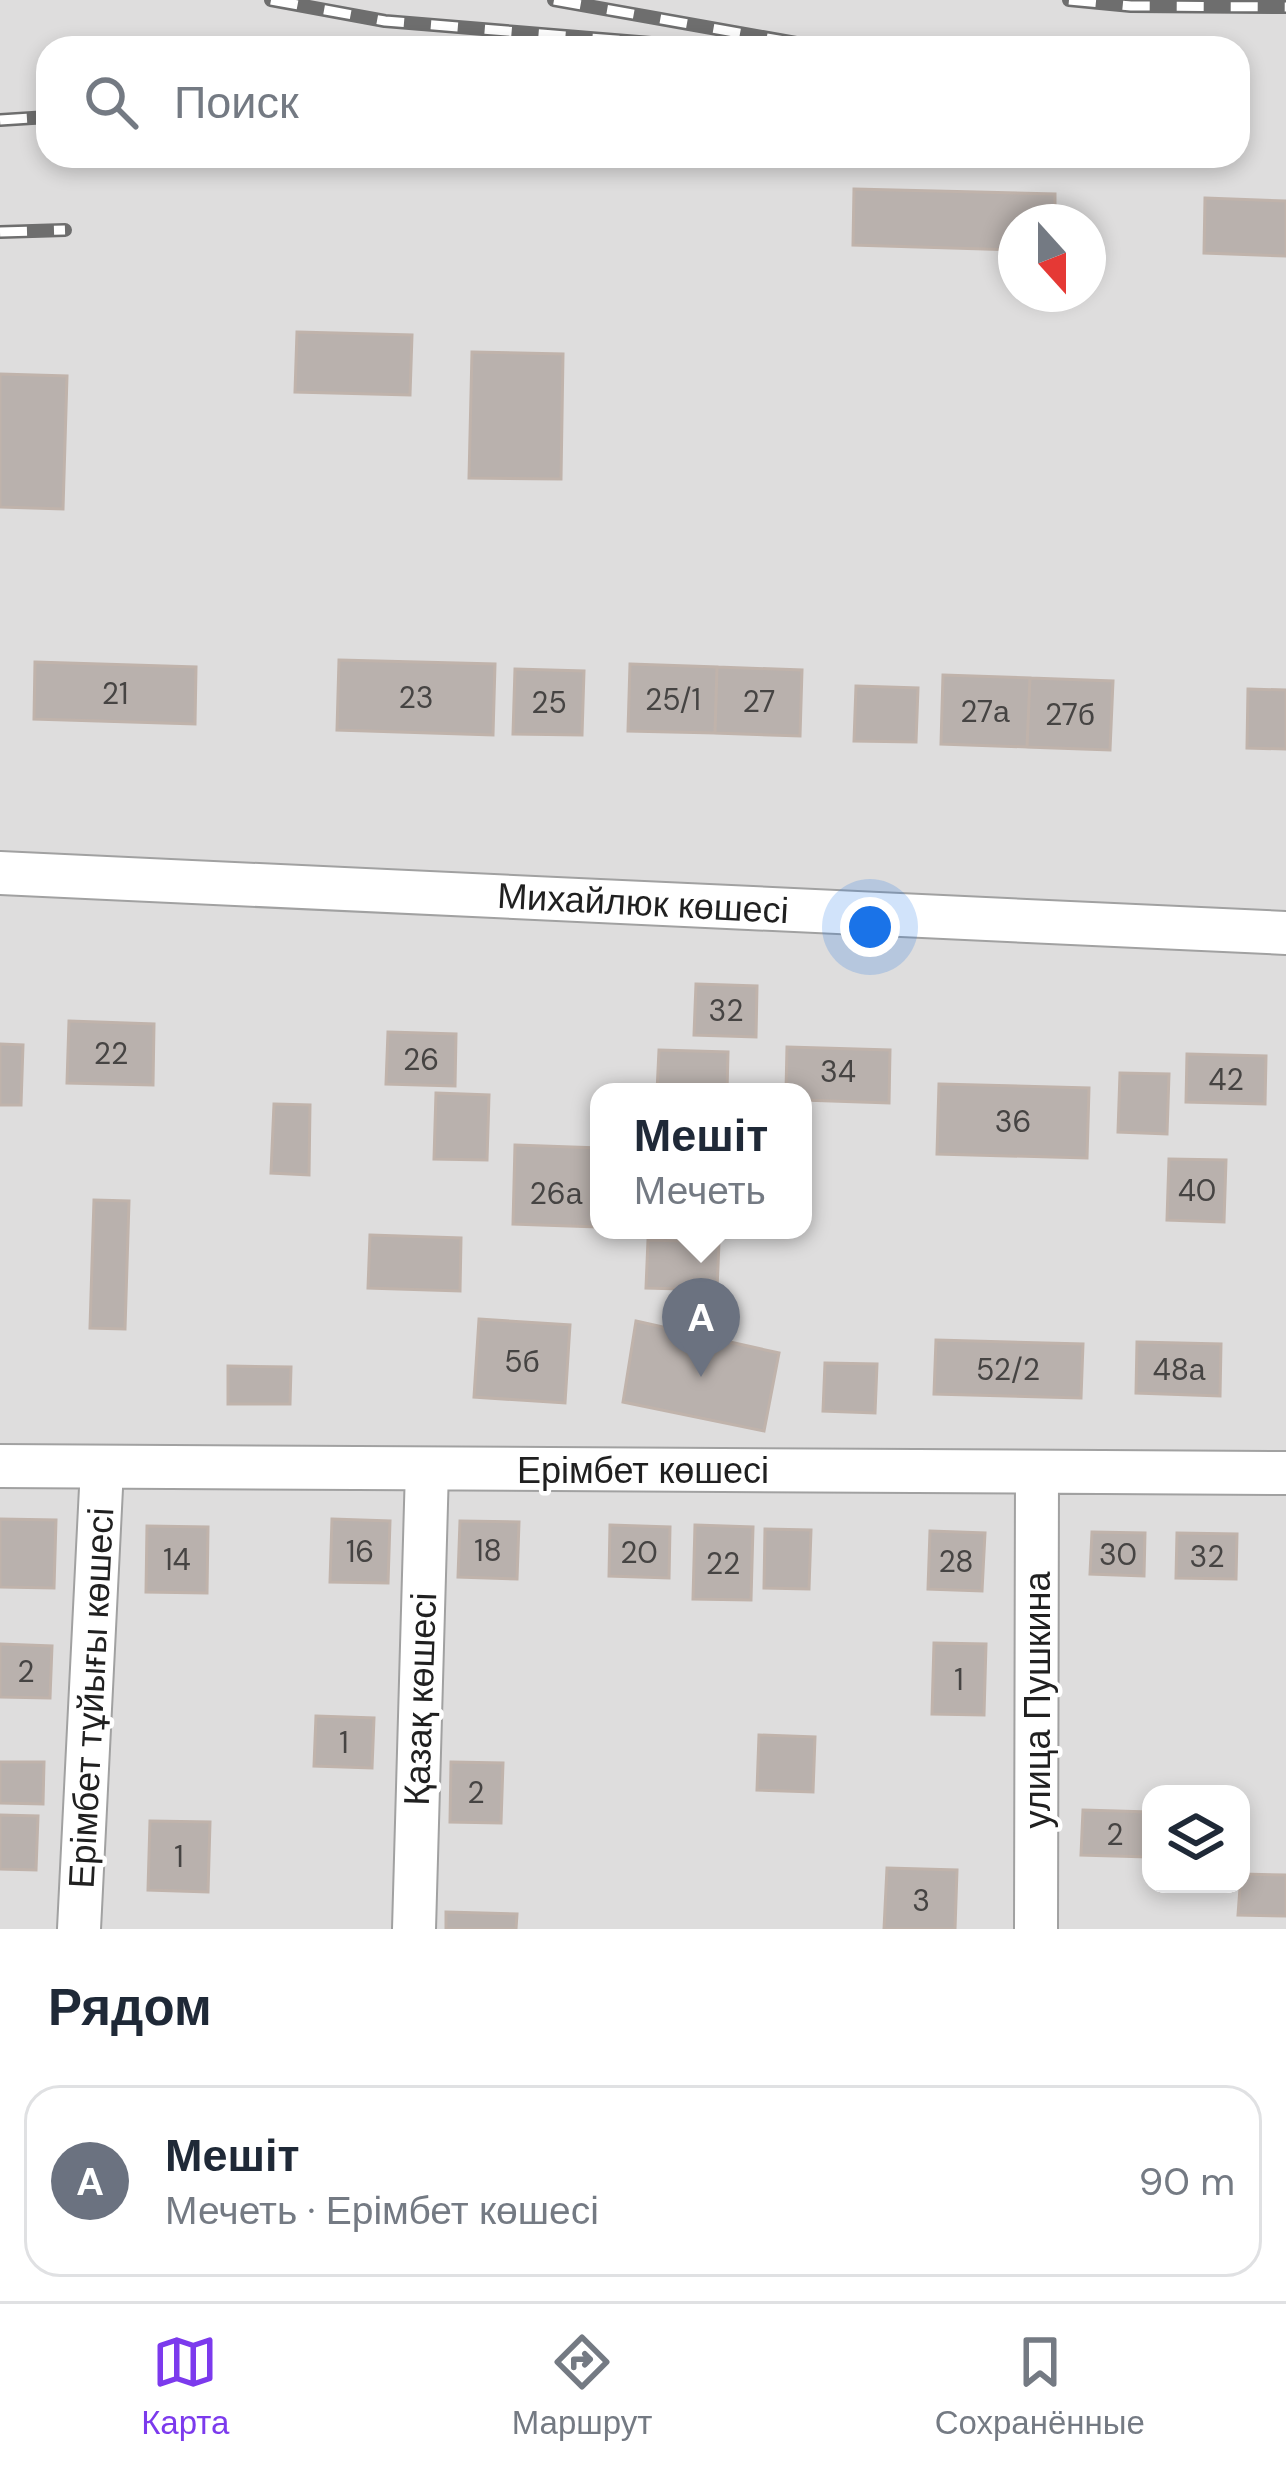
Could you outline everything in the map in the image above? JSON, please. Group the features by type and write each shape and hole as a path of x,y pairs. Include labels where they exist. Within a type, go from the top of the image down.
{"street":[{"name":"Михайлюк көшесі","path":"0,873 1286,933"},
{"name":"Ерімбет көшесі","path":"0,1466 1286,1473"},
{"name":"Ерімбет тұйығы көшесі","path":"79,1929 103,1468"},
{"name":"Қазақ көшесі","path":"414,1929 427,1469"},
{"name":"улица Пушкина","path":"1036,1929 1037,1472"}],"shaded area":[{"path":"0,0 1286,0 1286,1929 0,1929"}],"building":[{"path":"854,189 1055,194 1055,204 998,204 998,249 853,245"},
{"path":"1205,198 1286,201 1286,256 1204,253"},
{"path":"297,332 412,335 410,395 295,392"},
{"path":"472,352 563,354 561,479 469,478"},
{"path":"0,374 67,376 63,509 0,507"},
{"path":"339,660 495,664 493,735 337,730"},
{"path":"35,662 196,667 195,724 34,719"},
{"path":"630,664 717,667 715,733 628,731"},
{"path":"717,667 802,670 800,736 715,733"},
{"path":"515,669 584,671 582,735 513,734"},
{"path":"943,675 1030,678 1027,747 941,744"},
{"path":"1030,678 1113,681 1110,750 1027,747"},
{"path":"856,686 918,688 916,742 854,741"},
{"path":"1248,689 1286,690 1286,749 1247,748"},
{"path":"696,984 757,986 756,1037 694,1035"},
{"path":"69,1021 154,1024 153,1085 67,1083"},
{"path":"388,1032 456,1034 455,1086 386,1084"},
{"path":"0,1044 23,1045 21,1105 0,1105"},
{"path":"787,1047 890,1050 889,1103 812,1100 812,1083 786,1083"},
{"path":"659,1050 728,1052 727,1083 657,1083"},
{"path":"1187,1054 1266,1056 1265,1104 1186,1102"},
{"path":"1120,1073 1169,1074 1167,1134 1118,1132"},
{"path":"939,1084 1089,1088 1087,1158 937,1154"},
{"path":"436,1093 489,1095 487,1160 434,1159"},
{"path":"274,1104 310,1105 309,1175 271,1173"},
{"path":"515,1145 590,1148 590,1227 513,1224"},
{"path":"1169,1159 1226,1160 1224,1222 1167,1220"},
{"path":"94,1200 129,1201 125,1329 90,1328"},
{"path":"370,1235 461,1238 460,1291 368,1288"},
{"path":"648,1240 719,1242 717,1290 646,1288"},
{"path":"479,1319 570,1325 565,1403 474,1397"},
{"path":"636,1321 779,1353 764,1431 623,1402"},
{"path":"936,1340 1083,1344 1081,1398 934,1394"},
{"path":"1137,1342 1221,1344 1220,1396 1136,1393"},
{"path":"825,1363 877,1364 875,1413 823,1411"},
{"path":"228,1366 291,1367 290,1404 228,1404"},
{"path":"0,1519 56,1520 54,1588 0,1587"},
{"path":"332,1519 390,1521 388,1583 330,1582"},
{"path":"460,1521 519,1522 517,1579 458,1577"},
{"path":"610,1525 670,1527 669,1578 609,1576"},
{"path":"695,1525 753,1527 751,1600 693,1599"},
{"path":"147,1526 208,1527 207,1593 146,1592"},
{"path":"765,1529 811,1530 809,1589 764,1588"},
{"path":"930,1531 985,1533 982,1591 928,1589"},
{"path":"1092,1532 1145,1533 1144,1576 1090,1574"},
{"path":"1177,1533 1237,1534 1236,1579 1176,1578"},
{"path":"934,1643 986,1644 984,1715 932,1714"},
{"path":"0,1644 52,1646 50,1698 0,1697"},
{"path":"316,1716 374,1718 372,1768 314,1766"},
{"path":"759,1735 815,1737 813,1792 757,1790"},
{"path":"0,1762 44,1762 43,1804 0,1803"},
{"path":"451,1762 503,1763 501,1823 450,1822"},
{"path":"1083,1810 1142,1812 1142,1857 1081,1855"},
{"path":"0,1815 38,1816 36,1870 0,1869"},
{"path":"150,1821 210,1822 208,1892 148,1890"},
{"path":"887,1868 957,1870 955,1929 884,1929"},
{"path":"1250,1874 1286,1875 1286,1916 1238,1915 1240,1893 1250,1893"},
{"path":"446,1912 517,1914 516,1929 446,1929"}],"railway":[{"path":"271,0 385,21 567,36"},
{"path":"554,0 756,36"},
{"path":"1069,0 1131,6 1286,7"},
{"path":"0,120 36,118"},
{"path":"0,232 65,230"}],"place":[{"name":"Мешіт","path":"701,1377"}]}
